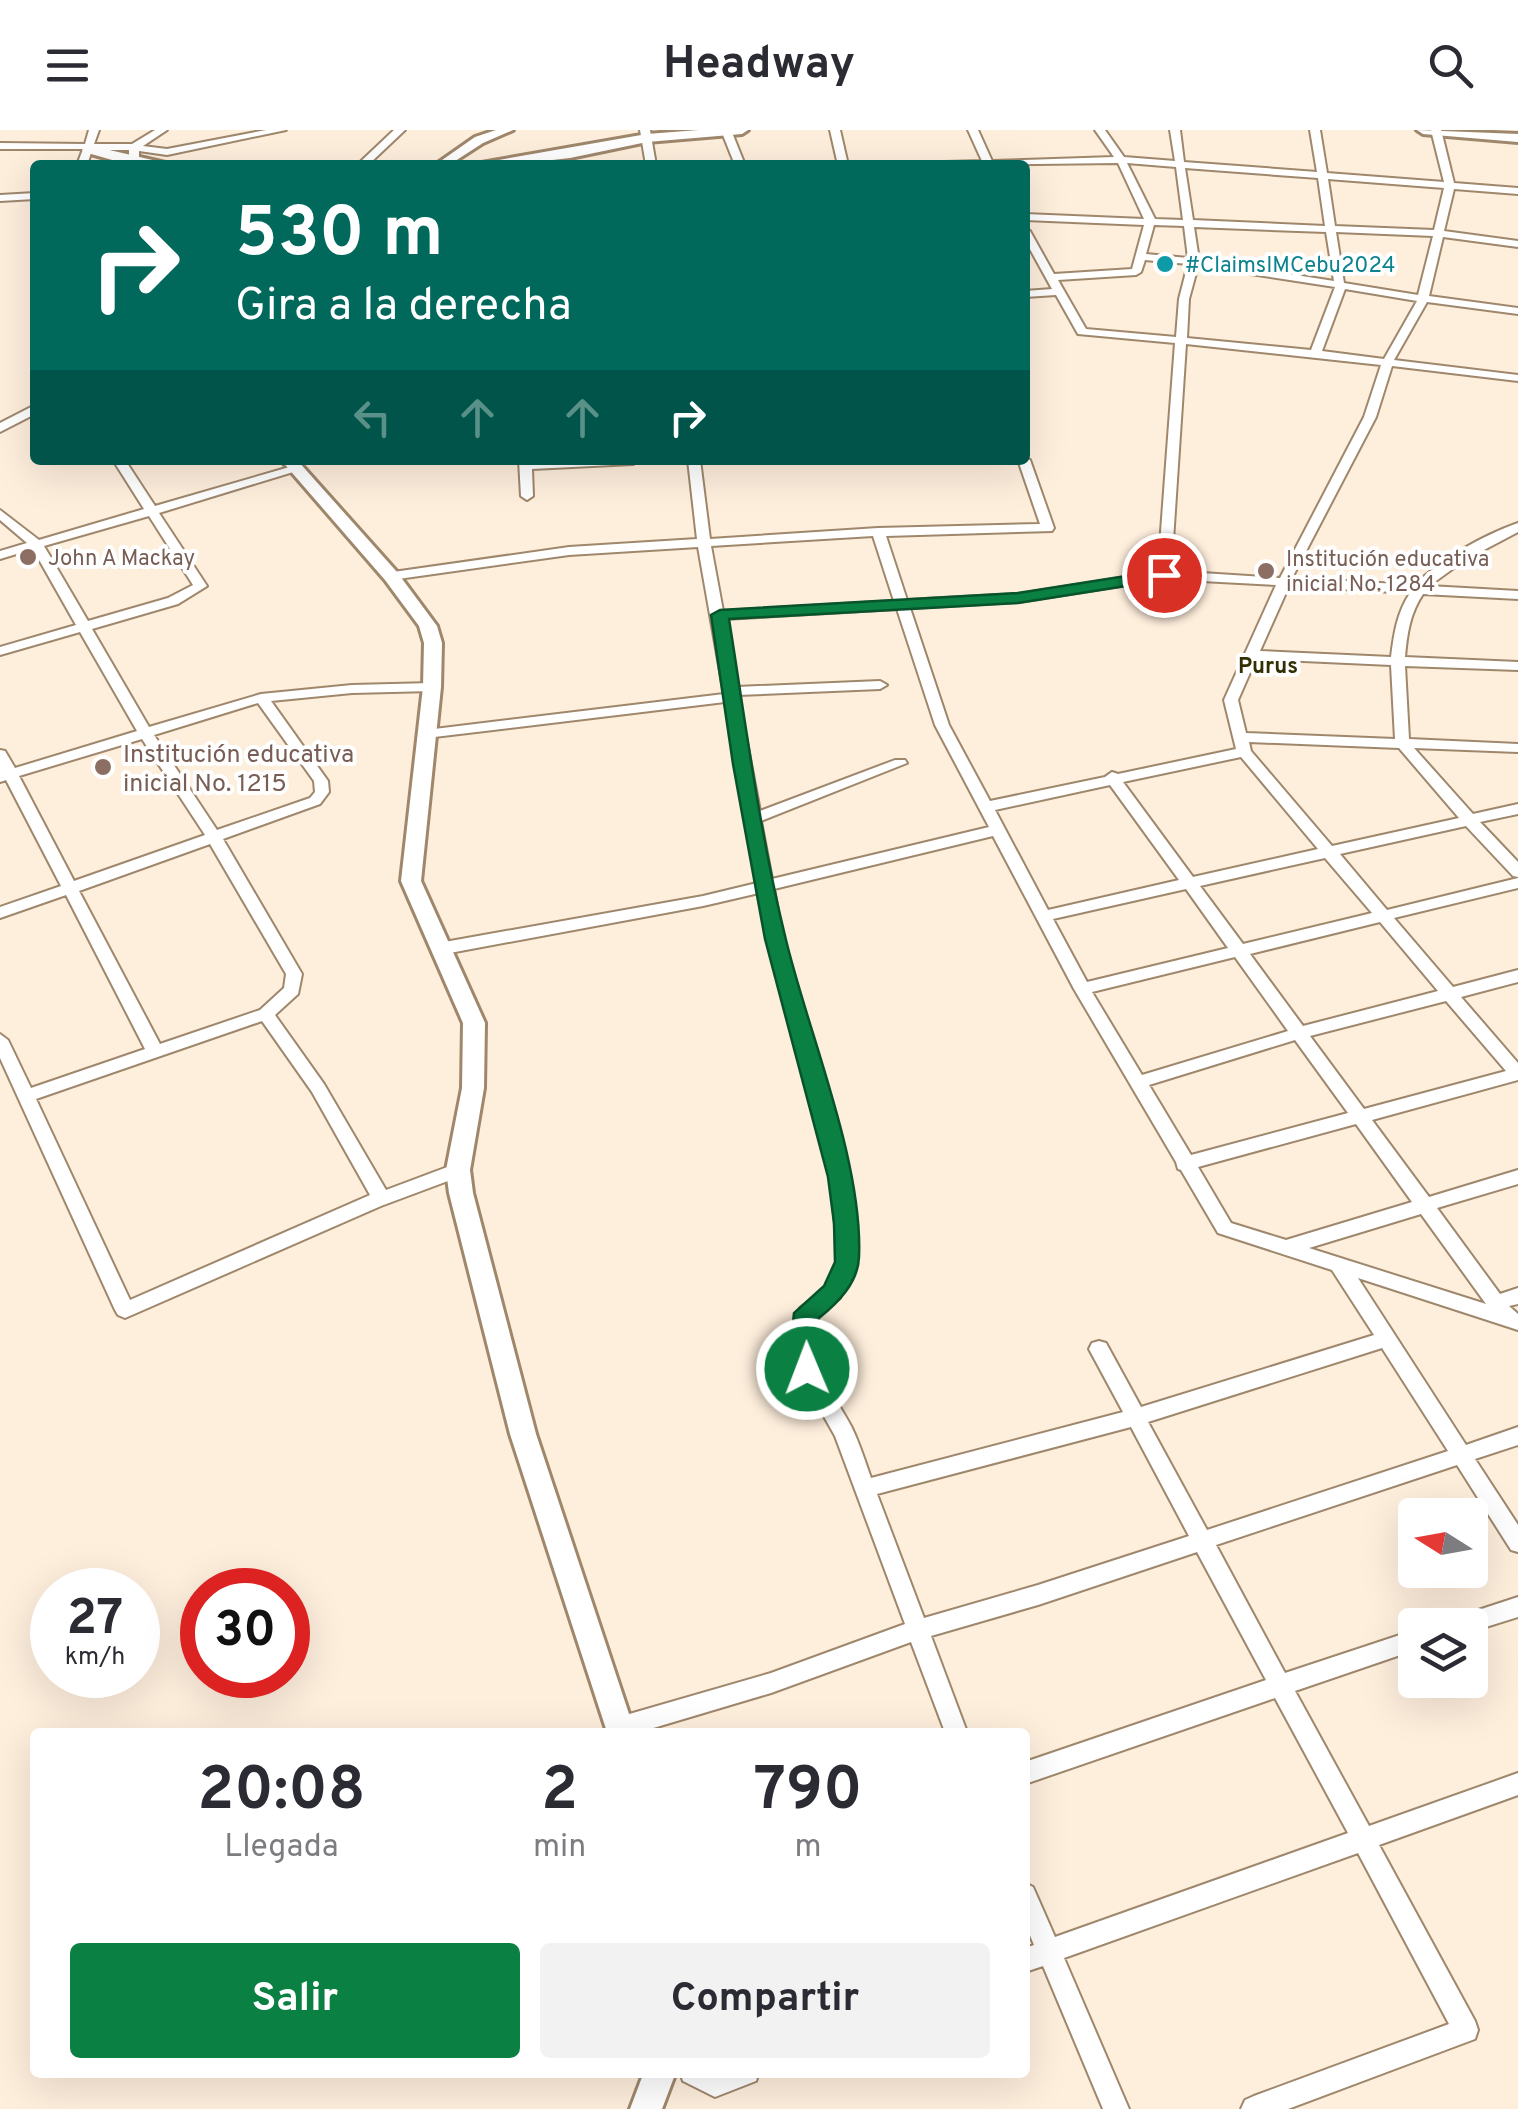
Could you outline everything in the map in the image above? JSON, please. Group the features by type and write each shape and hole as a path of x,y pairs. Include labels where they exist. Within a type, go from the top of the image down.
{"street":[{"path":"84,160 94,130"},
{"path":"134,147 162,130"},
{"path":"0,146 134,147 168,152 281,130"},
{"path":"367,160 400,130"},
{"path":"449,160 479,140 507,130"},
{"path":"519,160 570,154 646,134 742,130"},
{"path":"835,130 842,160"},
{"path":"972,130 987,160"},
{"path":"1051,276 1136,272 1150,220 1121,160 1100,130"},
{"path":"1164,575 1184,299 1194,261 1175,130"},
{"path":"1315,130 1340,288 1315,355"},
{"path":"1184,1164 1518,1074 1242,744 1231,700 1283,584 1370,417 1387,363 1422,300 1450,185 1432,130 1518,138"},
{"path":"726,131 738,160"},
{"path":"646,134 650,160"},
{"path":"134,147 136,160"},
{"path":"88,149 123,160"},
{"path":"1030,162 1178,163 1518,191"},
{"path":"0,198 30,196"},
{"path":"1030,217 1437,234 1518,244"},
{"path":"1030,239 1082,332 1518,378"},
{"path":"1140,256 1518,311"},
{"path":"1030,294 1060,292"},
{"path":"0,428 30,411"},
{"path":"0,652 185,596 201,582 122,465"},
{"path":"0,555 293,465 391,576 428,626 433,643 432,687 411,880 474,1023 474,1088 458,1170 523,1434 619,1728"},
{"path":"525,465 527,496"},
{"path":"695,465 704,544 720,615 775,939 840,1177 846,1223 847,1262 833,1292 807,1313 807,1369 844,1433 954,1728"},
{"path":"391,576 514,556 878,532 1048,528 1026,465"},
{"path":"0,514 37,544 145,733 215,839 294,974 292,990 266,1014 26,1096"},
{"path":"1518,527 1447,565 1414,590 1404,610 1396,660 1402,743 1518,872"},
{"path":"878,532 942,725 1082,989 1225,1228 1508,1314"},
{"path":"720,615 1018,598 1164,575 1518,595"},
{"path":"1249,655 1518,666"},
{"path":"426,734 732,694 880,685"},
{"path":"5,775 261,698 352,689 432,687"},
{"path":"0,913 304,806 322,792 321,780 261,698"},
{"path":"986,807 1242,744 1402,743 1518,748"},
{"path":"0,754 5,775 71,889 156,1053"},
{"path":"753,819 900,762"},
{"path":"1112,777 1508,1314"},
{"path":"1044,916 1518,809"},
{"path":"439,949 766,887 998,830"},
{"path":"1082,989 1518,883"},
{"path":"1136,1083 1300,1033 1518,976"},
{"path":"266,1014 318,1088 381,1198"},
{"path":"0,1040 125,1310 381,1198 458,1170"},
{"path":"1286,1247 1518,1177"},
{"path":"1338,1262 1518,1543"},
{"path":"1508,1314 1518,1296"},
{"path":"866,1488 1136,1416 1385,1340"},
{"path":"1099,1349 1466,2030 1254,2109"},
{"path":"626,1728 771,1683 916,1630 1038,1595 1518,1436"},
{"path":"1488,1617 1518,1608"},
{"path":"1030,1772 1125,1743 1278,1683 1398,1645"},
{"path":"1037,1954 1518,1784"},
{"path":"1030,1920 1037,1954 1116,2109"},
{"path":"646,2109 658,2078"},
{"path":"704,2078 715,2084 731,2078"}],"place":[{"name":"#ClaimsIMCebu2024","path":"1165,264"},
{"name":"John A Mackay","path":"28,557"},
{"name":"Institución educativa inicial No. 1284","path":"1266,571"},
{"name":"Institución educativa inicial No. 1215","path":"103,767"}],"district":[{"name":"Purus","path":"1268,665"}],"route":[{"path":"807,1369 807,1313 833,1292 847,1262 846,1223 840,1177 775,939 742,764 720,615 1018,598 1164,575"}]}
